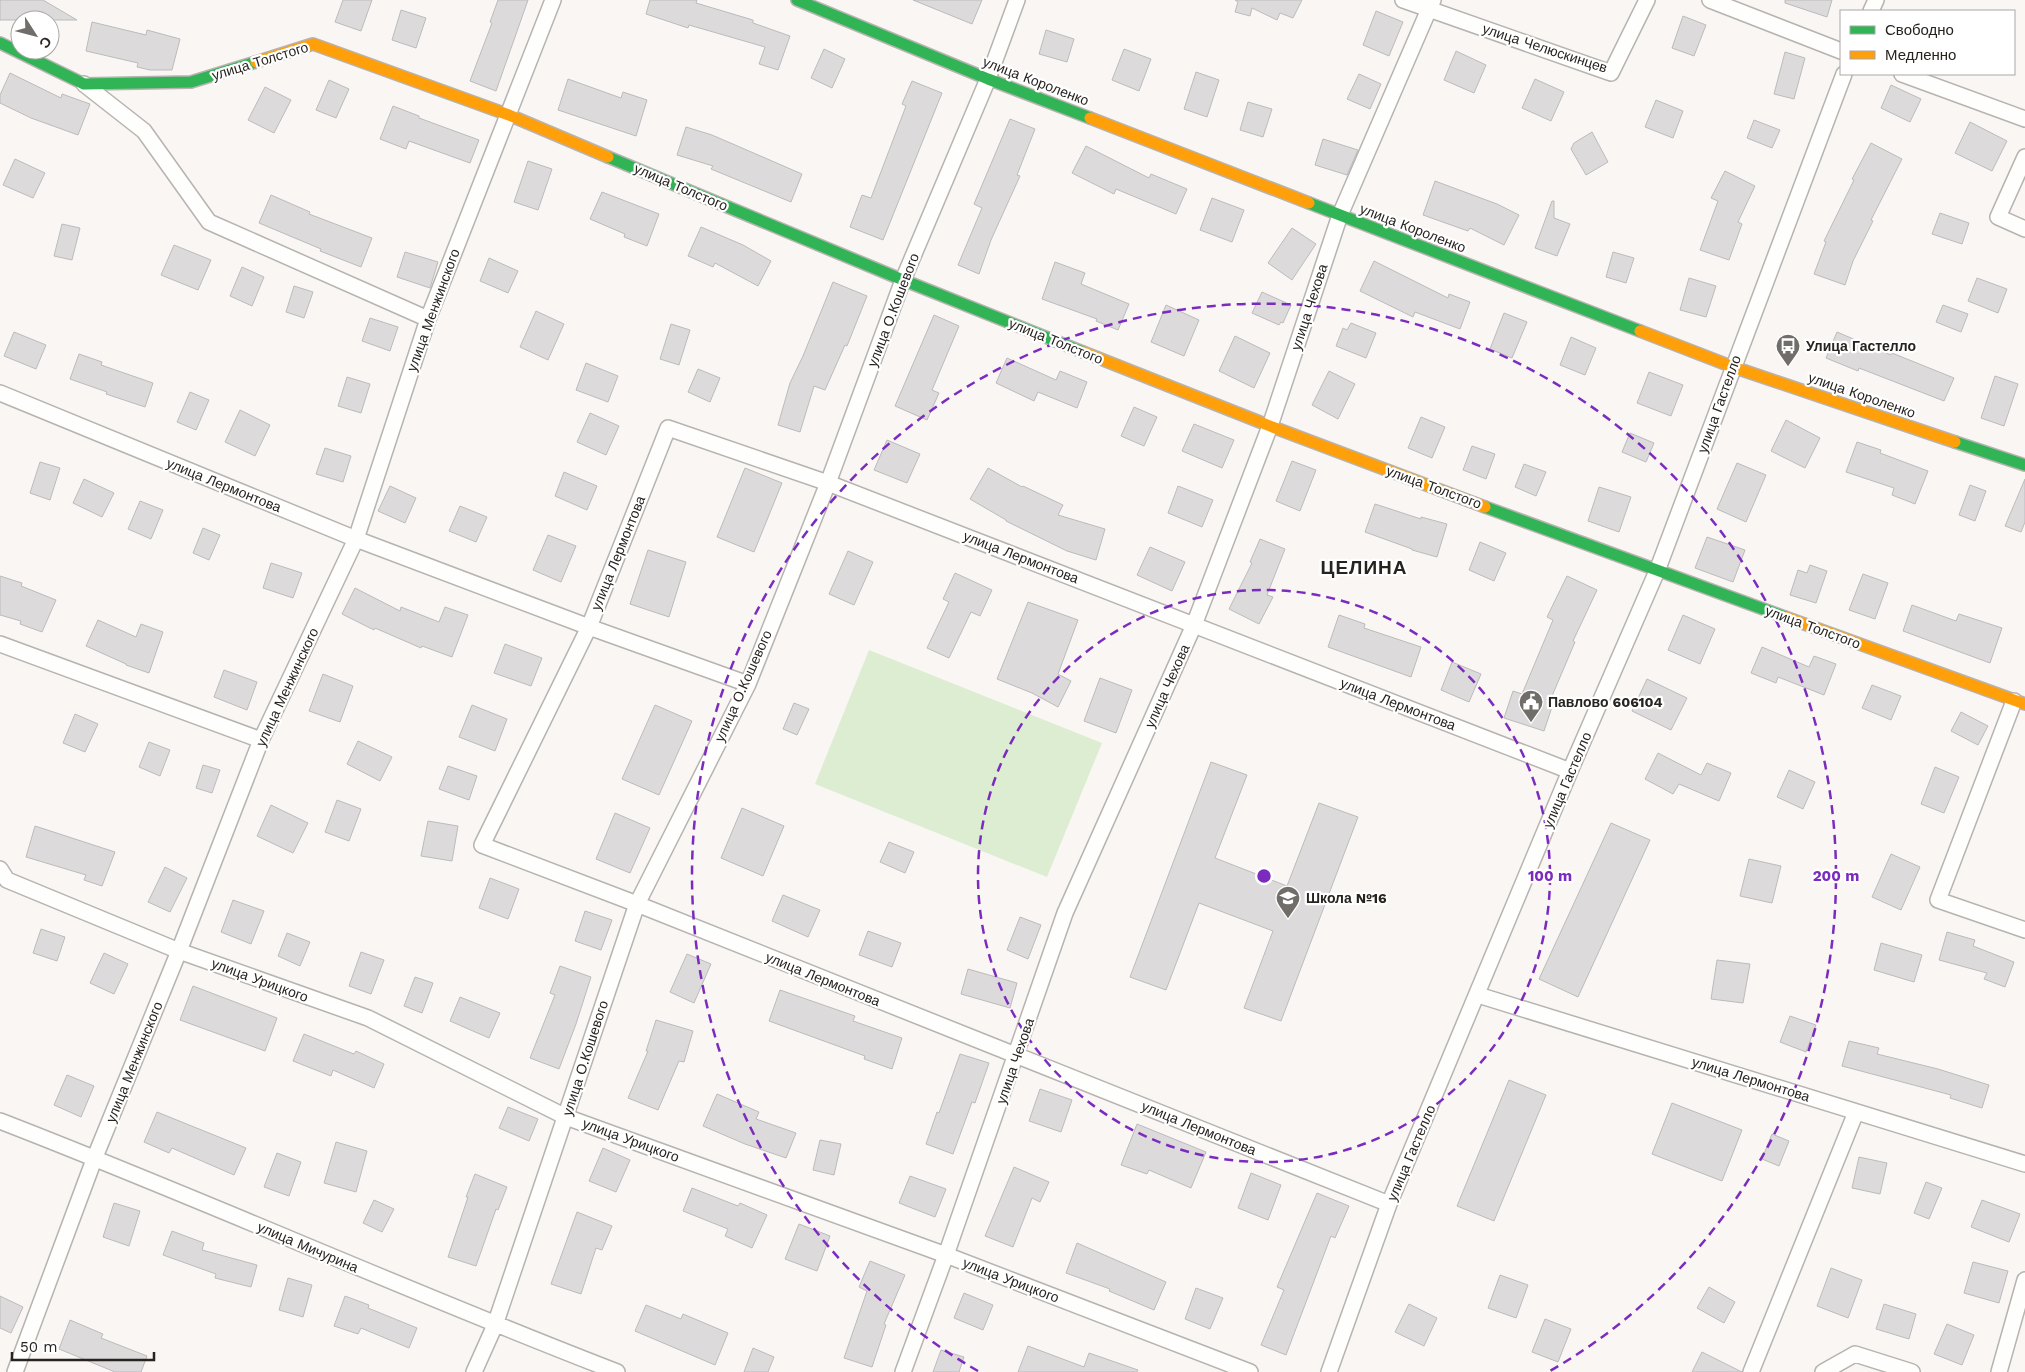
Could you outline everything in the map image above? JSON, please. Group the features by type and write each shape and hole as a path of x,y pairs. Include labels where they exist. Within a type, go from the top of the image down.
{"street":[{"name":"улица Менжинского","path":"15,1372 95,1157 179,951 261,740 356,539 428,319 553,0"},
{"name":"улица Короленко","path":"798,0 988,79 1733,367 2025,465"},
{"name":"улица О.Кошевого","path":"474,1372 495,1325 636,904 748,684 828,482 903,280 988,79 1016,0"},
{"name":"улица Челюскинцев","path":"1404,0 1431,5 1611,73 1646,0"},
{"path":"1710,0 1840,51"},
{"name":"улица Чехова","path":"903,1372 1017,1056 1065,913 1194,625 1270,426 1340,215 1431,5"},
{"name":"улица Толстого","path":"0,43 84,84 144,131 209,222 428,319"},
{"name":"улица Толстого","path":"84,84 191,82 313,44 509,115 903,280 1270,426 2020,703"},
{"name":"улица Гастелло","path":"1329,1372 1389,1204 1478,995 1570,771 1658,570 1844,75"},
{"path":"1905,75 2025,119"},
{"path":"2025,157 1998,217 2025,229"},
{"name":"улица Лермонтова","path":"0,393 356,539 589,627 748,684"},
{"name":"улица Лермонтова","path":"1389,1204 636,904 482,845 589,627 668,428 828,482 1570,771"},
{"path":"0,644 261,740"},
{"path":"2020,703 1938,900 2025,930"},
{"name":"улица Урицкого","path":"0,868 7,880 179,951 368,1018 566,1117 946,1256 1250,1372"},
{"name":"улица Лермонтова","path":"1478,995 2025,1164"},
{"path":"1752,1372 1856,1112"},
{"name":"улица Мичурина","path":"0,1120 95,1157 495,1325 617,1372"},
{"path":"1999,1372 2025,1280"},
{"path":"1824,1372 1855,1354 1912,1372"}],"green space":[{"path":"869,650 1102,743 1047,877 815,784"}],"building":[{"path":"0,0 43,0 60,10 10,10 10,20 0,20"},
{"path":"343,0 372,0 361,31 335,22"},
{"path":"498,0 528,0 496,91 470,81 492,23 490,22"},
{"path":"650,0 697,0 696,3 753,20 753,23 790,36 778,70 759,64 765,47 689,25 688,28 646,14"},
{"path":"913,0 982,0 972,24"},
{"path":"1235,0 1302,0 1293,18 1280,13 1277,20 1252,8 1250,16 1235,12 1238,2"},
{"path":"1785,0 1832,0 1827,17 1785,3"},
{"path":"60,10 77,20 60,20"},
{"path":"401,10 426,18 416,48 392,40"},
{"path":"1376,11 1403,22 1389,56 1363,45"},
{"path":"1683,16 1706,25 1694,56 1672,48"},
{"path":"92,22 146,35 147,30 180,39 172,70 150,70 137,67 138,63 86,51"},
{"path":"1046,30 1074,39 1067,62 1039,54"},
{"path":"824,49 845,59 832,88 811,78"},
{"path":"1124,49 1151,59 1139,91 1112,80"},
{"path":"1456,51 1486,65 1474,93 1444,80"},
{"path":"1785,52 1805,58 1794,99 1774,94"},
{"path":"1196,72 1219,80 1207,117 1184,109"},
{"path":"10,73 61,98 62,94 90,104 78,135 31,118 0,103 0,95"},
{"path":"1359,74 1381,84 1370,109 1347,99"},
{"path":"568,79 621,98 623,92 647,100 636,136 558,110"},
{"path":"1535,79 1564,92 1551,121 1522,108"},
{"path":"329,80 349,89 336,118 316,110"},
{"path":"912,81 942,93 883,240 850,227 862,195 871,198 906,106 902,104"},
{"path":"1891,85 1921,99 1910,122 1881,108"},
{"path":"265,87 291,100 274,133 248,120"},
{"path":"1656,100 1683,111 1673,138 1645,127"},
{"path":"1248,102 1272,109 1263,137 1240,130"},
{"path":"393,106 419,116 419,118 479,140 470,163 409,141 406,149 380,139"},
{"path":"1010,119 1035,129 1017,175 1020,176 991,240 979,274 958,265 982,208 974,204"},
{"path":"1754,120 1780,130 1772,148 1747,138"},
{"path":"1970,122 2007,141 1992,171 1955,153"},
{"path":"686,127 712,135 802,174 791,202 711,169 713,166 677,155"},
{"path":"1592,132 1608,162 1586,175 1571,149 1574,143"},
{"path":"1323,139 1358,150 1347,175 1315,165"},
{"path":"1871,143 1902,159 1871,220 1873,221 1853,261 1845,285 1814,274 1826,242 1824,241 1854,180 1852,179"},
{"path":"1086,146 1149,178 1151,174 1187,189 1176,214 1116,189 1114,194 1072,173"},
{"path":"15,159 45,173 33,198 3,185"},
{"path":"528,161 552,169 538,210 514,202"},
{"path":"1725,171 1755,186 1738,222 1742,224 1729,260 1700,250 1718,201 1711,198"},
{"path":"1435,181 1497,204 1519,215 1504,245 1470,228 1468,231 1423,215"},
{"path":"602,192 659,214 647,246 624,237 625,234 590,219"},
{"path":"271,195 310,212 309,214 372,238 361,267 320,251 321,249 259,223"},
{"path":"1212,198 1244,210 1232,242 1200,230"},
{"path":"1552,201 1554,201 1554,218 1570,224 1557,256 1535,248"},
{"path":"1940,213 1969,223 1962,244 1932,234"},
{"path":"62,224 80,228 72,260 54,256"},
{"path":"701,227 743,245 771,261 758,286 715,263 713,267 688,256"},
{"path":"1292,228 1316,244 1292,280 1268,263"},
{"path":"174,245 211,260 198,290 161,275"},
{"path":"405,252 438,262 430,288 397,277"},
{"path":"1613,252 1634,258 1626,283 1606,277"},
{"path":"489,258 518,271 508,293 480,281"},
{"path":"1374,261 1448,298 1449,294 1470,302 1460,329 1415,312 1413,317 1360,291"},
{"path":"1055,262 1085,273 1081,284 1129,304 1118,330 1096,321 1097,319 1042,299"},
{"path":"242,267 264,277 252,306 230,296"},
{"path":"1689,278 1716,286 1706,317 1680,310"},
{"path":"1977,278 2007,289 1998,313 1968,301"},
{"path":"833,282 867,296 847,346 845,345 825,390 814,386 800,432 778,425 790,383"},
{"path":"294,286 313,292 304,318 286,312"},
{"path":"1262,292 1291,305 1283,323 1281,322 1279,325 1252,313"},
{"path":"1166,305 1199,320 1184,356 1151,342"},
{"path":"1943,305 1968,314 1961,332 1936,322"},
{"path":"536,311 564,324 548,360 520,347"},
{"path":"1504,313 1527,322 1512,358 1490,349"},
{"path":"934,315 959,326 932,390 939,393 927,420 895,406"},
{"path":"370,318 398,327 390,351 362,341"},
{"path":"1351,323 1376,333 1366,358 1336,346 1343,328 1347,330"},
{"path":"671,324 690,330 679,365 660,359"},
{"path":"14,332 46,345 36,369 4,356"},
{"path":"1837,332 1891,355 1892,353 1954,378 1944,401 1859,368 1858,371 1826,358"},
{"path":"1235,336 1270,353 1254,388 1219,371"},
{"path":"1571,337 1596,348 1585,375 1560,365"},
{"path":"79,354 102,362 101,365 153,383 145,407 70,379"},
{"path":"1007,358 1056,380 1060,371 1087,382 1077,408 1038,392 1034,401 996,383"},
{"path":"586,363 618,376 608,402 576,390"},
{"path":"698,369 720,378 710,402 688,392"},
{"path":"1329,371 1355,384 1338,419 1312,405"},
{"path":"1649,372 1683,385 1671,416 1637,403"},
{"path":"1995,376 2018,384 2004,426 1981,418"},
{"path":"347,377 370,384 361,413 338,406"},
{"path":"190,392 209,400 196,430 177,422"},
{"path":"1134,407 1157,417 1144,446 1121,436"},
{"path":"240,410 270,425 255,456 225,442"},
{"path":"590,413 619,426 606,455 577,442"},
{"path":"1421,417 1445,427 1432,458 1408,448"},
{"path":"1786,420 1820,438 1805,468 1771,451"},
{"path":"1194,424 1234,440 1222,468 1182,451"},
{"path":"1630,433 1654,443 1646,462 1622,452"},
{"path":"887,440 920,454 907,483 874,470"},
{"path":"1857,442 1881,450 1880,453 1928,471 1915,504 1892,495 1894,488 1846,472"},
{"path":"1472,446 1495,454 1486,479 1463,470"},
{"path":"325,448 351,456 343,482 316,474"},
{"path":"1292,461 1316,470 1300,511 1276,501"},
{"path":"40,462 60,468 50,500 30,493"},
{"path":"1737,463 1766,475 1746,522 1717,509"},
{"path":"1524,464 1546,472 1536,496 1515,487"},
{"path":"745,468 782,483 754,552 717,537"},
{"path":"988,468 1022,487 1063,505 1058,515 1105,529 1096,560 1067,551 1006,521 970,499"},
{"path":"564,472 597,486 587,510 555,496"},
{"path":"84,479 114,493 102,517 73,503"},
{"path":"2025,479 2025,522 2021,532 2005,526"},
{"path":"1970,485 1986,491 1975,521 1959,515"},
{"path":"390,486 416,498 405,523 378,511"},
{"path":"1178,486 1213,500 1202,527 1168,513"},
{"path":"1599,487 1631,497 1619,532 1588,521"},
{"path":"140,501 163,510 151,539 128,529"},
{"path":"1375,504 1421,519 1421,517 1447,524 1437,557 1412,550 1365,532"},
{"path":"460,506 487,517 476,542 449,531"},
{"path":"203,528 220,535 209,560 193,553"},
{"path":"548,535 576,546 561,582 533,570"},
{"path":"1707,537 1745,550 1733,582 1695,568"},
{"path":"1260,539 1285,549 1267,595 1273,597 1259,624 1229,609 1252,563 1250,562"},
{"path":"1480,542 1506,553 1494,581 1469,570"},
{"path":"1150,547 1185,562 1172,591 1137,575"},
{"path":"648,550 686,562 669,617 630,604"},
{"path":"848,551 873,562 854,605 829,594"},
{"path":"271,563 302,573 293,598 263,588"},
{"path":"1810,565 1827,571 1816,603 1790,595 1798,570 1807,573"},
{"path":"955,573 992,590 980,616 971,612 949,658 927,648 949,602 943,599"},
{"path":"1863,574 1888,583 1875,619 1849,610"},
{"path":"0,576 22,583 21,586 56,600 42,632 20,624 21,621 0,615"},
{"path":"1567,576 1597,590 1573,641 1575,642 1549,703 1553,704 1544,731 1504,718 1513,691 1522,694 1553,620 1547,617"},
{"path":"355,588 400,611 401,607 439,622 445,607 468,615 452,657 422,646 421,648 375,628 374,630 342,614"},
{"path":"1028,602 1078,620 1058,674 1071,681 1058,707 1032,693 997,679"},
{"path":"1912,605 1956,621 1959,614 2002,628 1990,663 1903,631"},
{"path":"1339,615 1365,624 1364,628 1421,647 1411,677 1328,647"},
{"path":"1683,615 1715,629 1700,664 1668,650"},
{"path":"98,620 136,637 141,624 163,632 149,673 126,665 86,646"},
{"path":"505,644 542,658 531,686 494,673"},
{"path":"1762,647 1809,667 1814,656 1836,664 1824,695 1778,677 1776,683 1751,673"},
{"path":"1452,662 1481,674 1469,702 1441,690"},
{"path":"224,670 257,682 247,710 214,697"},
{"path":"323,674 353,686 340,722 309,711"},
{"path":"1100,678 1132,690 1116,733 1084,721"},
{"path":"1647,679 1687,698 1671,730 1632,711"},
{"path":"1872,685 1901,696 1891,720 1862,708"},
{"path":"794,703 809,709 797,735 783,729"},
{"path":"472,705 507,719 495,751 459,737"},
{"path":"655,705 692,721 659,795 622,779"},
{"path":"1961,712 1988,726 1978,745 1951,731"},
{"path":"75,714 98,724 85,752 63,743"},
{"path":"358,741 392,757 380,781 347,764"},
{"path":"149,742 170,750 160,776 139,767"},
{"path":"1658,753 1701,775 1707,763 1731,773 1719,801 1679,784 1673,794 1645,779"},
{"path":"1211,762 1247,775 1215,858 1287,886 1319,803 1358,817 1281,1021 1244,1008 1273,931 1199,903 1166,990 1130,977"},
{"path":"203,765 220,770 212,793 196,788"},
{"path":"448,766 477,776 469,800 439,789"},
{"path":"1935,767 1959,777 1944,813 1921,804"},
{"path":"1789,770 1815,782 1803,809 1777,797"},
{"path":"337,800 361,809 349,841 325,832"},
{"path":"271,805 308,823 293,853 257,836"},
{"path":"742,808 784,826 763,876 721,858"},
{"path":"615,813 650,828 630,873 596,859"},
{"path":"428,821 458,826 452,861 421,856"},
{"path":"1611,823 1650,840 1578,997 1539,979"},
{"path":"35,826 115,852 102,886 84,880 86,875 26,857"},
{"path":"889,842 914,852 905,873 880,862"},
{"path":"1891,854 1920,867 1901,910 1872,897"},
{"path":"1749,859 1781,866 1772,903 1740,896"},
{"path":"165,867 187,878 170,912 148,902"},
{"path":"490,878 519,889 508,919 479,908"},
{"path":"783,895 820,910 808,937 772,921"},
{"path":"233,900 264,911 251,944 221,932"},
{"path":"585,911 612,920 601,950 575,941"},
{"path":"1020,917 1041,925 1028,959 1007,950"},
{"path":"41,929 65,937 57,961 33,953"},
{"path":"868,931 901,943 892,967 859,955"},
{"path":"1947,932 1975,940 1973,946 2014,962 2005,987 1984,979 1987,973 1939,960"},
{"path":"287,933 310,942 300,966 278,956"},
{"path":"1881,943 1922,955 1914,982 1874,970"},
{"path":"361,952 384,960 371,994 349,986"},
{"path":"104,953 128,964 114,994 90,983"},
{"path":"687,954 711,964 694,1003 670,992"},
{"path":"1717,960 1750,964 1743,1003 1711,999"},
{"path":"560,966 591,977 559,1069 530,1058 555,995 550,993"},
{"path":"968,969 1017,983 1010,1008 961,994"},
{"path":"415,977 433,983 422,1013 404,1006"},
{"path":"193,986 277,1018 265,1051 180,1020"},
{"path":"780,990 855,1016 853,1021 902,1038 892,1069 864,1059 865,1056 769,1021"},
{"path":"460,997 500,1013 489,1038 450,1021"},
{"path":"1790,1016 1816,1025 1806,1052 1780,1042"},
{"path":"656,1020 693,1031 684,1062 679,1061 658,1110 628,1098 648,1051 646,1051"},
{"path":"304,1034 354,1054 356,1051 384,1064 374,1088 333,1070 331,1076 293,1061"},
{"path":"1849,1041 1879,1048 1877,1054 1938,1069 1989,1085 1982,1108 1950,1098 1951,1095 1842,1066"},
{"path":"960,1054 989,1063 975,1103 972,1102 953,1154 926,1144"},
{"path":"67,1075 94,1086 81,1117 54,1105"},
{"path":"1509,1080 1546,1095 1494,1221 1457,1206"},
{"path":"1040,1089 1072,1100 1061,1132 1029,1121"},
{"path":"717,1094 759,1112 756,1119 796,1133 786,1158 745,1144 703,1126"},
{"path":"1672,1103 1742,1130 1722,1181 1652,1154"},
{"path":"508,1107 538,1119 529,1141 499,1128"},
{"path":"157,1112 246,1148 234,1175 172,1148 169,1153 144,1142"},
{"path":"1137,1124 1206,1152 1191,1188 1149,1170 1147,1174 1121,1165"},
{"path":"1772,1134 1789,1141 1779,1166 1762,1159"},
{"path":"820,1140 841,1144 834,1175 813,1170"},
{"path":"336,1142 367,1151 356,1192 324,1183"},
{"path":"603,1148 630,1160 616,1192 589,1181"},
{"path":"277,1153 301,1162 289,1196 264,1187"},
{"path":"1859,1157 1887,1163 1880,1194 1852,1188"},
{"path":"1014,1167 1049,1182 1040,1202 1032,1198 1013,1247 985,1236"},
{"path":"1251,1173 1281,1185 1268,1220 1238,1208"},
{"path":"475,1174 507,1187 498,1210 496,1209 476,1266 448,1257"},
{"path":"910,1176 946,1189 935,1217 899,1203"},
{"path":"1926,1182 1942,1188 1929,1219 1914,1213"},
{"path":"692,1188 738,1206 740,1203 767,1215 752,1248 725,1236 728,1229 683,1211"},
{"path":"1317,1193 1349,1206 1335,1238 1331,1236 1286,1355 1261,1345 1284,1290 1277,1287"},
{"path":"374,1200 394,1209 382,1232 363,1223"},
{"path":"1982,1200 2020,1214 2009,1242 1971,1227"},
{"path":"114,1203 140,1211 129,1246 103,1237"},
{"path":"577,1212 612,1226 602,1250 596,1248 581,1294 551,1284"},
{"path":"799,1224 830,1236 817,1271 785,1259"},
{"path":"172,1231 204,1243 202,1250 257,1265 251,1287 215,1278 216,1274 163,1255"},
{"path":"1077,1243 1166,1282 1154,1310 1109,1291 1110,1289 1066,1273"},
{"path":"870,1261 905,1275 884,1324 886,1325 872,1367 844,1358 867,1291 859,1287"},
{"path":"1973,1262 2008,1271 1999,1303 1964,1293"},
{"path":"1831,1268 1862,1280 1848,1318 1817,1306"},
{"path":"1500,1275 1528,1285 1516,1318 1488,1308"},
{"path":"288,1278 312,1285 303,1317 279,1310"},
{"path":"1709,1287 1735,1302 1724,1323 1697,1308"},
{"path":"1196,1288 1223,1298 1210,1329 1185,1319"},
{"path":"964,1293 993,1305 983,1330 954,1318"},
{"path":"0,1296 23,1307 11,1333 0,1328"},
{"path":"345,1296 369,1305 368,1308 417,1328 409,1348 361,1328 358,1334 334,1326"},
{"path":"1409,1304 1437,1318 1424,1346 1395,1332"},
{"path":"1884,1304 1916,1314 1909,1339 1876,1329"},
{"path":"646,1305 681,1319 683,1314 728,1333 715,1365 635,1331"},
{"path":"1545,1319 1571,1329 1558,1362 1532,1352"},
{"path":"70,1320 103,1334 101,1338 147,1356 141,1372 115,1372 59,1349"},
{"path":"1947,1324 1974,1335 1962,1365 1934,1354"},
{"path":"1028,1346 1084,1367 1089,1353 1138,1370 1137,1372 1018,1372"},
{"path":"753,1348 774,1357 768,1372 744,1372"},
{"path":"941,1350 964,1357 959,1372 933,1372"},
{"path":"1702,1352 1742,1372 1692,1372"}],"traffic: fast":[{"path":"797,0 988,79 1090,118"},
{"path":"0,43 84,84 191,82 256,62"},
{"path":"608,157 903,280 1083,352"},
{"path":"1309,203 1640,331"},
{"path":"1955,442 2025,465"},
{"path":"1485,507 1785,617"}],"traffic: slow":[{"path":"256,62 313,44 509,115 608,157"},
{"path":"1090,118 1309,203"},
{"path":"1640,331 1733,367 1955,442"},
{"path":"1083,352 1270,426 1485,507"},
{"path":"1785,617 2025,704"}],"place":[{"name":"Улица Гастелло","path":"1788,367"},
{"name":"Павлово 606104","path":"1531,723"},
{"name":"Школа №16","path":"1288,919"}],"district":[{"name":"ЦЕЛИНА","path":"1364,567"}]}
